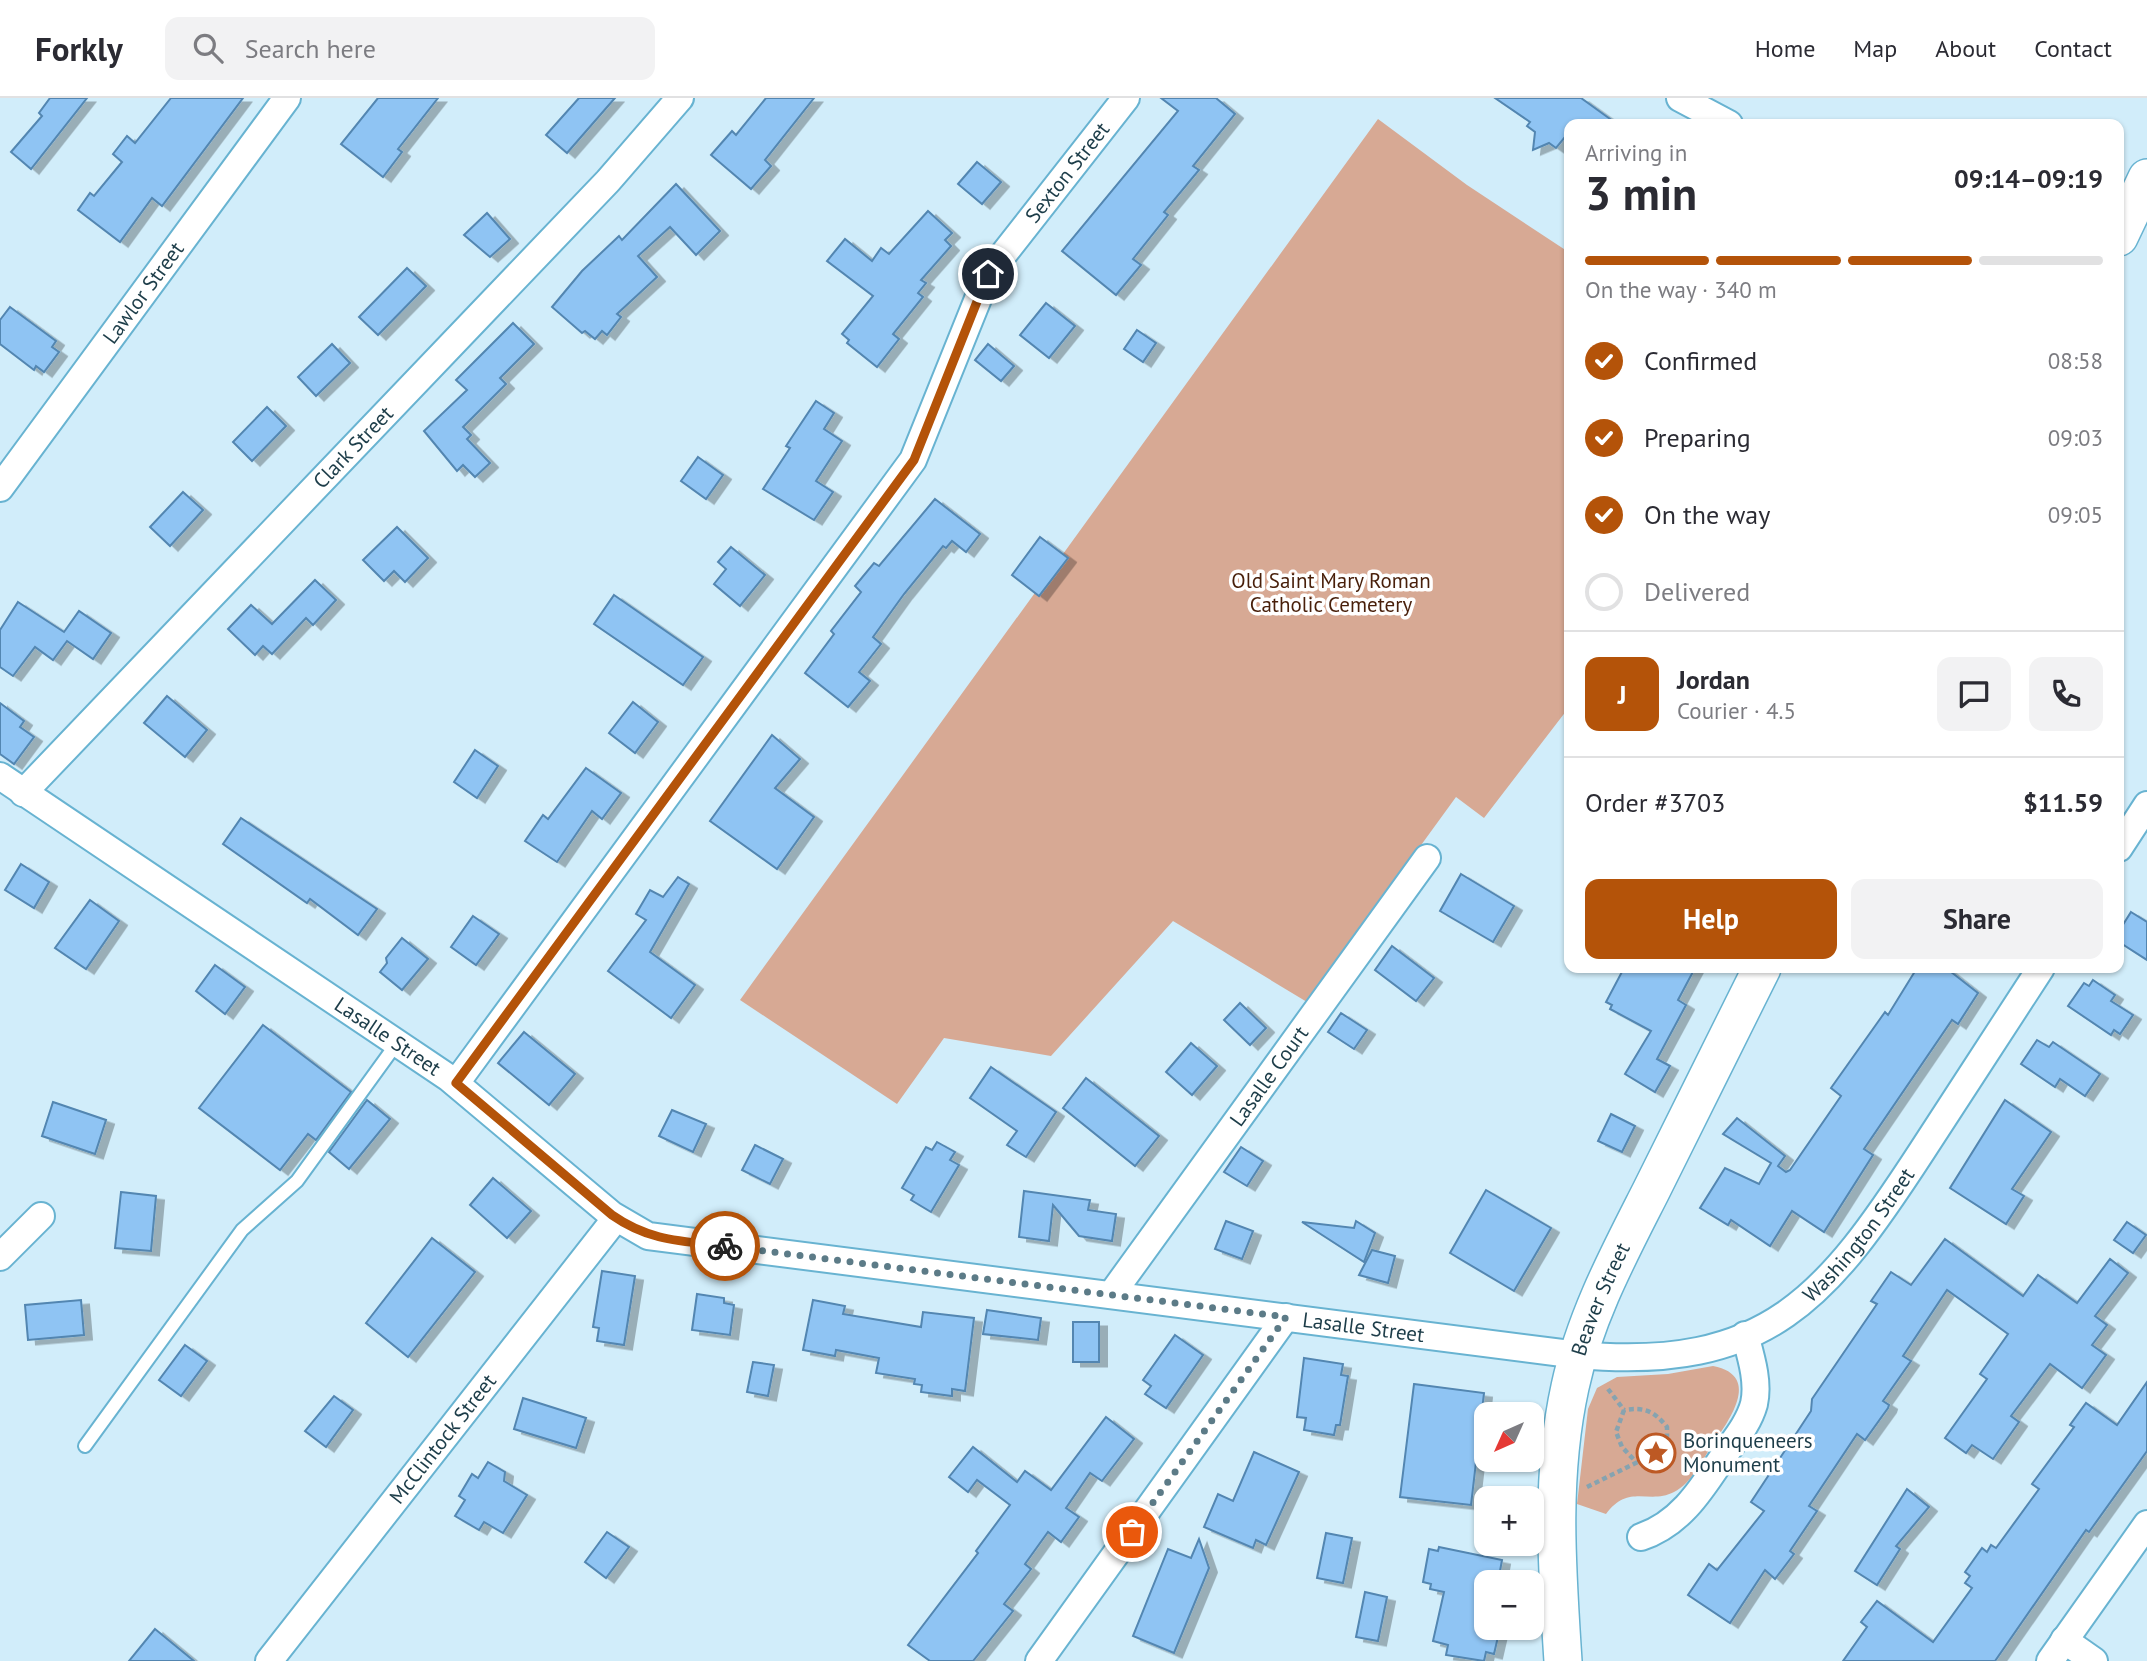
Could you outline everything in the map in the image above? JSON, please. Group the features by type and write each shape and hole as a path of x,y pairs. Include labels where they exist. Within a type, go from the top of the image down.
{"main road":[{"path":"2124,226 2147,178"},
{"name":"Beaver Street","path":"1563,1661 1555,1505 1565,1411 1578,1354 1615,1264 1760,973"}],"street":[{"name":"Lawlor Street","path":"0,488 288,98"},
{"name":"Clark Street","path":"23,793 608,181 680,98"},
{"name":"Sexton Street","path":"456,1083 914,460 988,274 1126,98"},
{"path":"1680,98 1720,119"},
{"name":"Lasalle Street","path":"0,776 456,1083 616,1218 639,1233 662,1239 1578,1354"},
{"path":"2124,840 2147,805"},
{"name":"Lasalle Court","path":"1111,1295 1427,858"},
{"name":"Washington Street","path":"1578,1354 1663,1357 1694,1352 1745,1335 1800,1305 1847,1260 1880,1215 2038,973"},
{"path":"0,1257 41,1216"},
{"name":"McClintock Street","path":"269,1661 616,1218"},
{"path":"1039,1661 1286,1317"},
{"path":"1641,1537 1667,1524 1689,1505 1750,1416 1755,1385 1745,1335"},
{"path":"2094,1661 2057,1650 2147,1524"}],"lane":[{"path":"85,1446 242,1230 297,1181 397,1043"}],"path":[{"path":"1608,1389 1624,1410"},
{"path":"1586,1488 1651,1454 1668,1432 1646,1408 1624,1410"},
{"path":"1624,1410 1616,1432 1622,1447 1637,1463"}],"green space":[{"name":"Old Saint Mary Roman Catholic Cemetery","path":"1378,119 1467,185 1564,249 1564,714 1484,818 1456,797 1307,1002 1173,921 1051,1056 944,1038 897,1104 740,1000"},
{"path":"1713,1366 1728,1371 1736,1380 1739,1390 1737,1401 1725,1426 1686,1483 1665,1495 1623,1499 1606,1514 1577,1504 1588,1409 1597,1388 1617,1377 1668,1374"}],"building":[{"path":"50,98 87,98 31,169 11,152 42,116 39,113"},
{"path":"171,98 243,98 162,206 152,198 120,242 78,210 90,193 94,196 122,162 113,154 127,136 135,143"},
{"path":"378,98 438,98 398,149 402,152 383,177 341,144"},
{"path":"579,98 615,98 567,153 546,135"},
{"path":"766,98 814,98 765,160 771,166 751,189 711,155 732,131 736,135"},
{"path":"1161,98 1216,98 1235,114 1193,166 1199,170 1164,212 1168,215 1133,259 1141,265 1116,295 1062,251 1178,111"},
{"path":"1495,98 1581,98 1610,119 1564,119 1564,138 1556,148 1549,143 1533,150 1535,132 1527,126 1530,122"},
{"path":"977,162 1001,182 982,204 958,184"},
{"path":"676,184 720,231 696,255 670,227 638,256 657,277 617,314 621,317 607,335 602,331 595,339 585,331 582,333 552,307 582,271 619,236 622,240"},
{"path":"928,211 952,233 945,240 951,246 921,280 926,283 918,293 923,297 893,334 899,339 877,367 847,343 849,340 842,334 873,296 827,261 845,239 872,261 881,248 889,254"},
{"path":"487,213 510,239 490,257 464,235"},
{"path":"407,268 426,286 378,335 359,317"},
{"path":"1046,303 1075,326 1049,358 1020,335"},
{"path":"10,307 56,341 52,347 59,352 44,372 36,366 34,370 0,344 0,320"},
{"path":"513,323 534,344 500,378 506,384 463,427 471,435 467,439 490,463 475,477 463,465 457,471 424,431 467,390 456,380"},
{"path":"1137,330 1156,343 1143,362 1124,349"},
{"path":"332,344 350,363 316,396 298,377"},
{"path":"988,344 1014,366 1001,381 975,360"},
{"path":"816,401 834,413 824,429 842,441 816,481 833,492 814,520 763,489 790,448 786,446"},
{"path":"267,407 286,426 252,461 233,442"},
{"path":"698,457 723,475 706,499 681,481"},
{"path":"183,492 203,510 170,546 150,527"},
{"path":"935,499 980,534 966,552 952,541 946,548 943,546 904,594 873,637 881,644 859,672 870,681 848,707 805,673 834,634 831,631 861,592 855,586 874,563 879,566"},
{"path":"397,527 428,558 405,582 394,571 384,581 363,560"},
{"path":"1040,537 1068,558 1039,596 1012,575"},
{"path":"731,547 765,575 740,606 714,584 726,569 718,562"},
{"path":"315,580 336,600 313,625 306,618 272,654 263,646 255,655 228,629 251,605 272,624"},
{"path":"614,595 703,657 683,685 594,624"},
{"path":"18,602 64,632 79,611 111,633 93,659 67,641 53,660 35,647 13,676 0,667 0,630"},
{"path":"167,696 207,730 185,757 144,723"},
{"path":"633,702 658,722 635,753 609,733"},
{"path":"0,703 24,721 20,727 34,737 14,764 0,754"},
{"path":"772,735 800,759 775,788 814,817 777,869 710,821"},
{"path":"475,750 498,766 477,798 454,782"},
{"path":"586,768 621,793 602,819 592,811 557,862 525,841 543,815 548,819"},
{"path":"241,818 377,909 358,935 310,899 307,903 223,844"},
{"path":"21,864 49,882 34,908 5,890"},
{"path":"1461,874 1514,906 1493,942 1440,911"},
{"path":"678,877 689,884 650,952 695,985 671,1018 608,971 646,920 636,914 650,890 663,897"},
{"path":"90,900 119,921 86,969 55,948"},
{"path":"2131,912 2147,922 2147,960 2124,945 2124,923"},
{"path":"473,916 499,934 476,965 451,947"},
{"path":"402,938 428,959 402,990 380,972 387,963 386,958"},
{"path":"1392,946 1434,978 1416,1001 1375,970"},
{"path":"215,965 245,987 225,1014 196,991"},
{"path":"1621,973 1692,973 1678,1000 1686,1005 1657,1059 1670,1066 1655,1092 1625,1074 1651,1031 1610,1009 1612,1005 1606,1002"},
{"path":"1914,973 1952,973 1978,993 1958,1024 1952,1020 1864,1149 1873,1155 1824,1232 1792,1211 1770,1246 1731,1220 1728,1225 1700,1208 1725,1168 1759,1184 1771,1163 1723,1134 1737,1118 1785,1156 1778,1166 1786,1172 1790,1170 1841,1096 1831,1088 1885,1012 1888,1015"},
{"path":"2093,980 2115,995 2111,1001 2133,1015 2120,1034 2114,1030 2111,1035 2068,1006 2084,983 2089,986"},
{"path":"1240,1003 1266,1028 1250,1045 1224,1020"},
{"path":"1341,1013 1367,1030 1354,1049 1328,1032"},
{"path":"263,1025 351,1092 316,1140 308,1134 280,1170 199,1108"},
{"path":"524,1032 575,1074 549,1105 498,1063"},
{"path":"2037,1040 2049,1047 2053,1042 2100,1074 2085,1096 2060,1079 2055,1087 2021,1064"},
{"path":"1191,1043 1217,1066 1192,1095 1166,1072"},
{"path":"991,1067 1056,1112 1026,1157 1007,1145 1017,1131 970,1098"},
{"path":"1086,1078 1159,1136 1135,1166 1063,1108"},
{"path":"367,1100 390,1119 349,1169 329,1152"},
{"path":"2005,1100 2051,1132 2012,1189 2024,1196 2006,1224 1950,1188"},
{"path":"53,1102 106,1120 95,1154 42,1136"},
{"path":"672,1110 706,1124 693,1152 659,1136"},
{"path":"1611,1114 1635,1126 1622,1152 1598,1141"},
{"path":"937,1142 955,1152 950,1160 959,1165 931,1212 911,1200 914,1195 902,1188 926,1147 932,1150"},
{"path":"755,1145 783,1159 770,1184 742,1170"},
{"path":"1241,1147 1263,1161 1247,1186 1224,1172"},
{"path":"493,1178 531,1211 507,1238 470,1205"},
{"path":"1486,1190 1551,1228 1514,1291 1450,1253"},
{"path":"1024,1191 1090,1200 1088,1210 1116,1214 1112,1241 1079,1236 1053,1205 1049,1241 1019,1237"},
{"path":"121,1192 156,1196 151,1251 115,1248"},
{"path":"1226,1221 1253,1231 1242,1259 1215,1249"},
{"path":"1356,1221 1375,1233 1364,1262 1302,1222 1354,1228"},
{"path":"2127,1222 2146,1235 2133,1253 2114,1240"},
{"path":"432,1238 475,1272 408,1357 366,1323"},
{"path":"1945,1239 2023,1296 2038,1275 2077,1303 2110,1259 2128,1273 2095,1316 2107,1325 2092,1345 2106,1355 2082,1388 2050,1364 2011,1416 2019,1422 1993,1459 1972,1445 1966,1453 1945,1438 1987,1379 1980,1374 2008,1334 1947,1290 1903,1356 1911,1361 1883,1401 1889,1405 1888,1408 1865,1440 1857,1434 1809,1506 1817,1511 1790,1551 1794,1554 1775,1579 1765,1570 1730,1623 1688,1595 1709,1564 1717,1570 1764,1511 1751,1502 1811,1411 1812,1399 1877,1304 1871,1301 1891,1272 1911,1285"},
{"path":"1372,1250 1395,1256 1388,1283 1359,1275"},
{"path":"602,1271 635,1276 624,1345 597,1341 599,1328 593,1327"},
{"path":"697,1294 724,1298 724,1303 734,1305 730,1335 692,1330"},
{"path":"81,1300 84,1335 28,1340 25,1305"},
{"path":"813,1300 845,1306 843,1314 921,1327 923,1312 974,1318 965,1391 952,1389 952,1396 921,1392 922,1385 914,1384 915,1379 876,1373 879,1358 836,1350 835,1356 803,1350"},
{"path":"987,1310 1041,1318 1038,1340 983,1334"},
{"path":"1073,1322 1099,1322 1099,1362 1073,1362"},
{"path":"1175,1335 1203,1355 1166,1408 1145,1394 1151,1386 1143,1380"},
{"path":"185,1345 207,1361 181,1396 159,1380"},
{"path":"1304,1358 1343,1364 1341,1375 1348,1376 1340,1425 1336,1425 1334,1435 1304,1430 1306,1418 1297,1417"},
{"path":"753,1362 774,1365 768,1396 747,1392"},
{"path":"2147,1382 2147,1451 2089,1532 2086,1530 1995,1661 1843,1661 1867,1627 1861,1622 1877,1601 1933,1642 1972,1588 1965,1583 1970,1576 1965,1572 1982,1548 1987,1552 1991,1545 1996,1548 2039,1489 2032,1484 2074,1427 2070,1425 2086,1403 2117,1425"},
{"path":"1414,1384 1484,1393 1483,1402 1474,1402 1475,1472 1471,1505 1400,1497"},
{"path":"334,1396 353,1410 326,1447 305,1431"},
{"path":"523,1398 586,1418 576,1448 514,1429"},
{"path":"1106,1417 1134,1439 1102,1481 1090,1473 1066,1508 1079,1517 1061,1542 1048,1532 1025,1564 1031,1569 1004,1604 1013,1611 973,1661 930,1661 908,1645 978,1553 976,1551 1010,1505 977,1480 968,1492 949,1477 973,1447 1017,1482 1025,1471 1051,1490"},
{"path":"1254,1452 1299,1472 1266,1545 1256,1540 1253,1548 1204,1527 1218,1494 1233,1501"},
{"path":"488,1462 505,1472 504,1481 527,1495 503,1533 484,1522 479,1530 455,1516 465,1500 459,1496 472,1474 478,1478"},
{"path":"1907,1489 1929,1507 1896,1546 1900,1549 1877,1585 1855,1571"},
{"path":"607,1532 629,1547 606,1578 585,1562"},
{"path":"1326,1533 1352,1538 1343,1583 1317,1578"},
{"path":"1199,1539 1209,1568 1174,1653 1133,1636 1168,1549 1191,1558"},
{"path":"1439,1547 1502,1560 1500,1570 1474,1570 1474,1640 1497,1640 1494,1654 1486,1652 1484,1661 1446,1655 1448,1645 1433,1641 1444,1592 1430,1589 1431,1584 1423,1582 1429,1549 1438,1551"},
{"path":"1365,1592 1387,1597 1378,1641 1356,1637"},
{"path":"155,1629 194,1661 129,1661"}],"way so far":[{"path":"725,1246 1286,1317 1132,1532"}],"place":[{"name":"Borinqueneers Monument","path":"1656,1453"}],"route":[{"path":"725,1246 662,1239 634,1230 612,1215 456,1083 914,460 988,274"}]}
